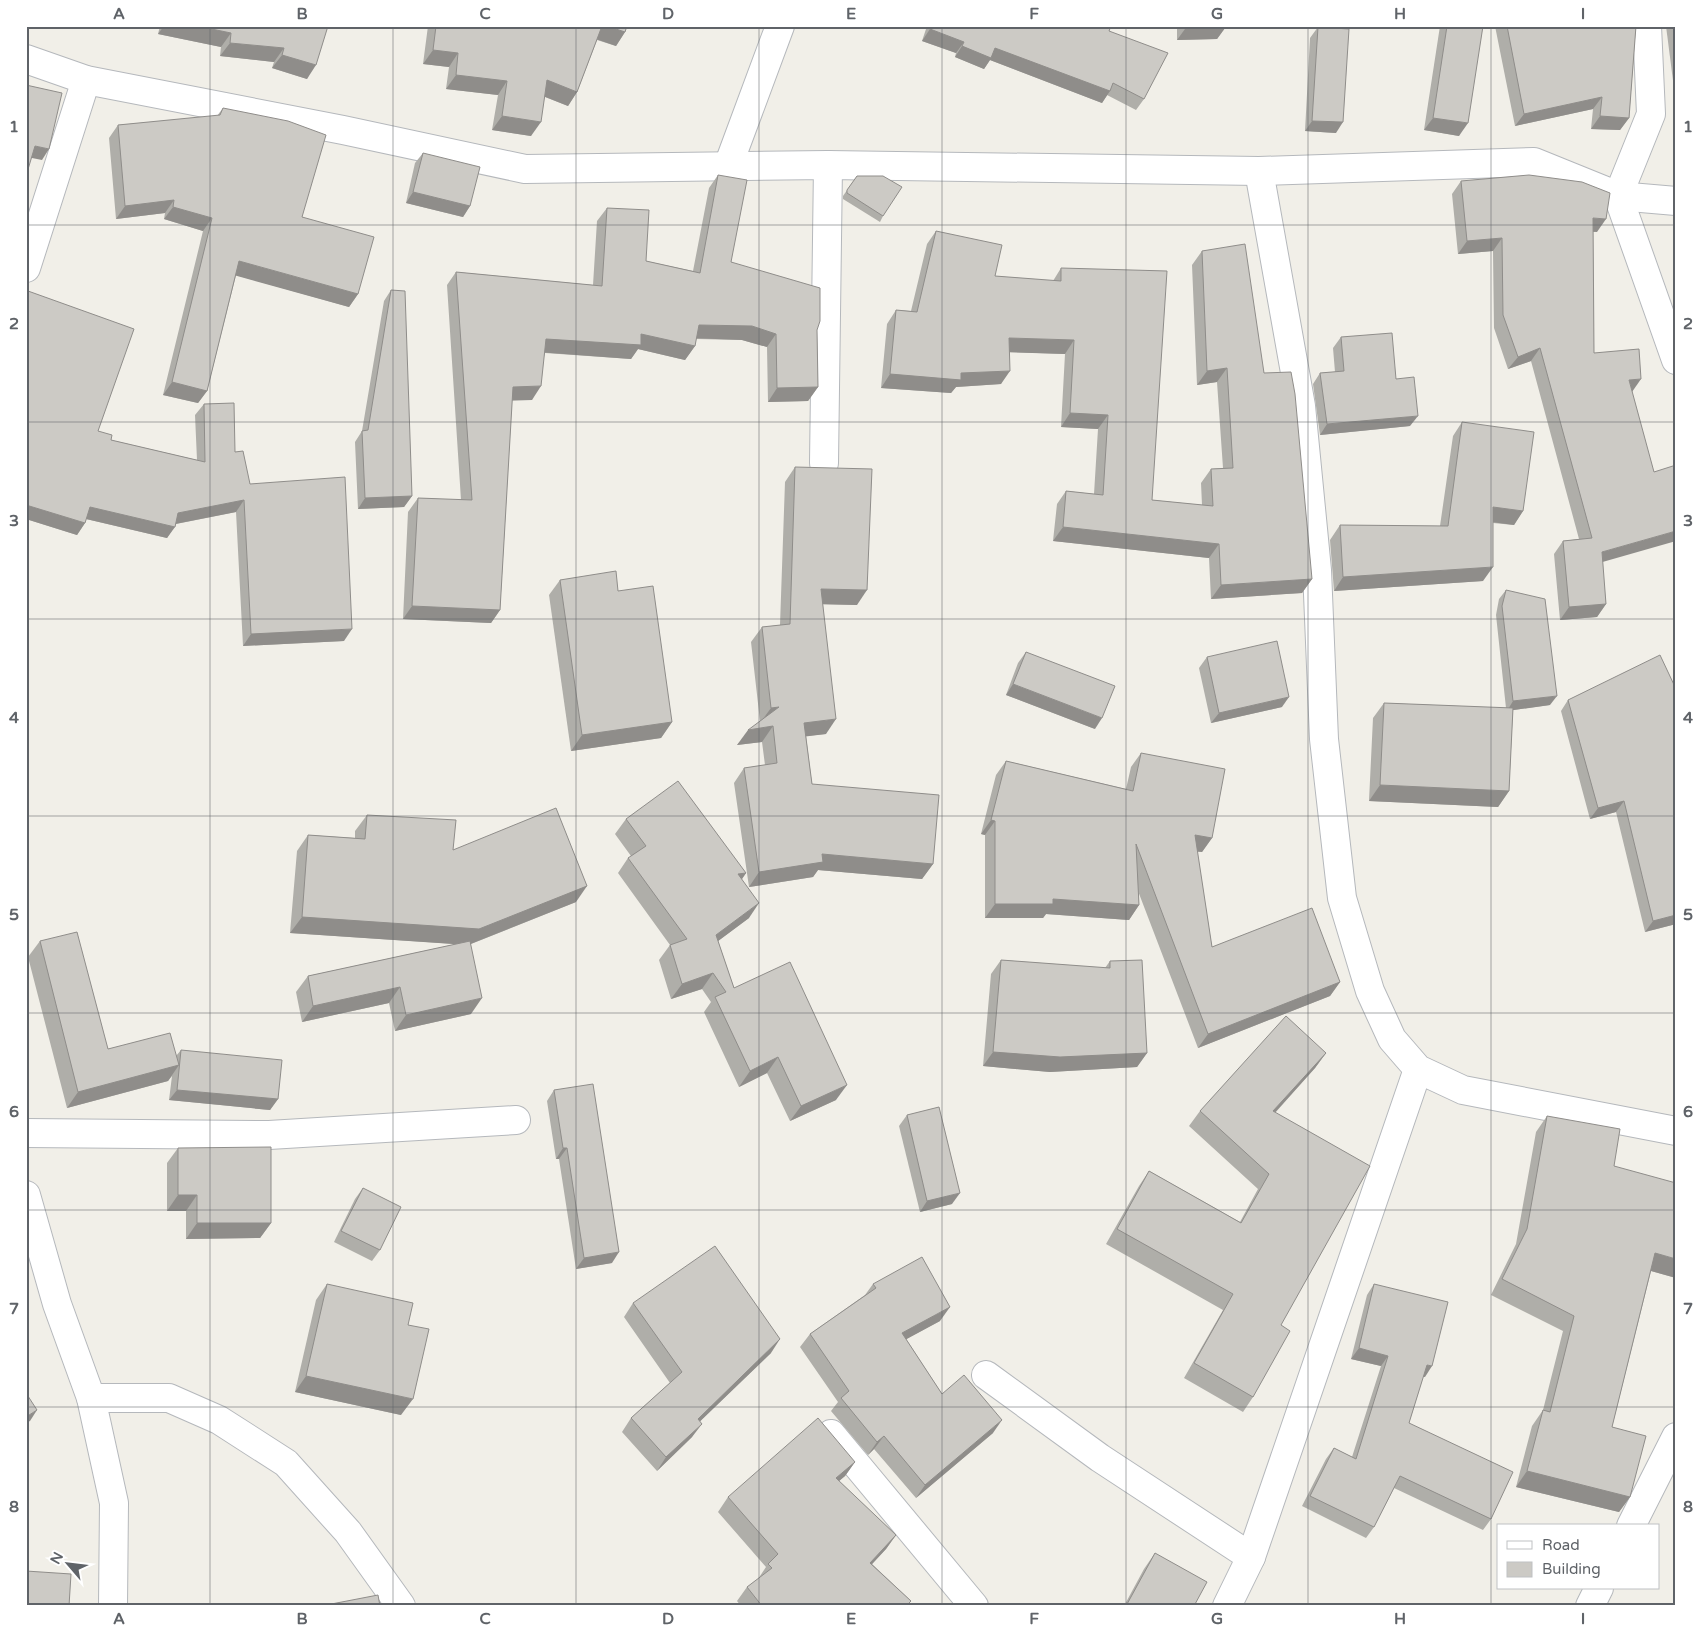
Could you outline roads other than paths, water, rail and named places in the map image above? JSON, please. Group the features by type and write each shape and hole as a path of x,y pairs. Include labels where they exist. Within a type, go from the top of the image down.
{"street":[{"path":"728,166 780,26"},
{"path":"1647,26 1651,114 1618,196 1676,360"},
{"path":"26,59 86,80 343,130 525,169 828,165 1259,171 1534,162 1618,196 1676,202"},
{"path":"26,268 86,80"},
{"path":"824,463 828,165"},
{"path":"1259,171 1301,406 1317,570 1324,739 1342,898 1370,991 1392,1039 1418,1069 1463,1090 1676,1130"},
{"path":"1227,1606 1251,1557 1418,1069"},
{"path":"26,1133 269,1135 516,1120"},
{"path":"26,1195 57,1304 91,1398 114,1503 113,1606"},
{"path":"986,1376 1100,1458 1251,1557"},
{"path":"91,1398 168,1398 219,1420 286,1464 348,1532 401,1606"},
{"path":"819,1421 974,1606"},
{"path":"1632,1524 1676,1437"},
{"path":"1590,1606 1598,1590"}]}
